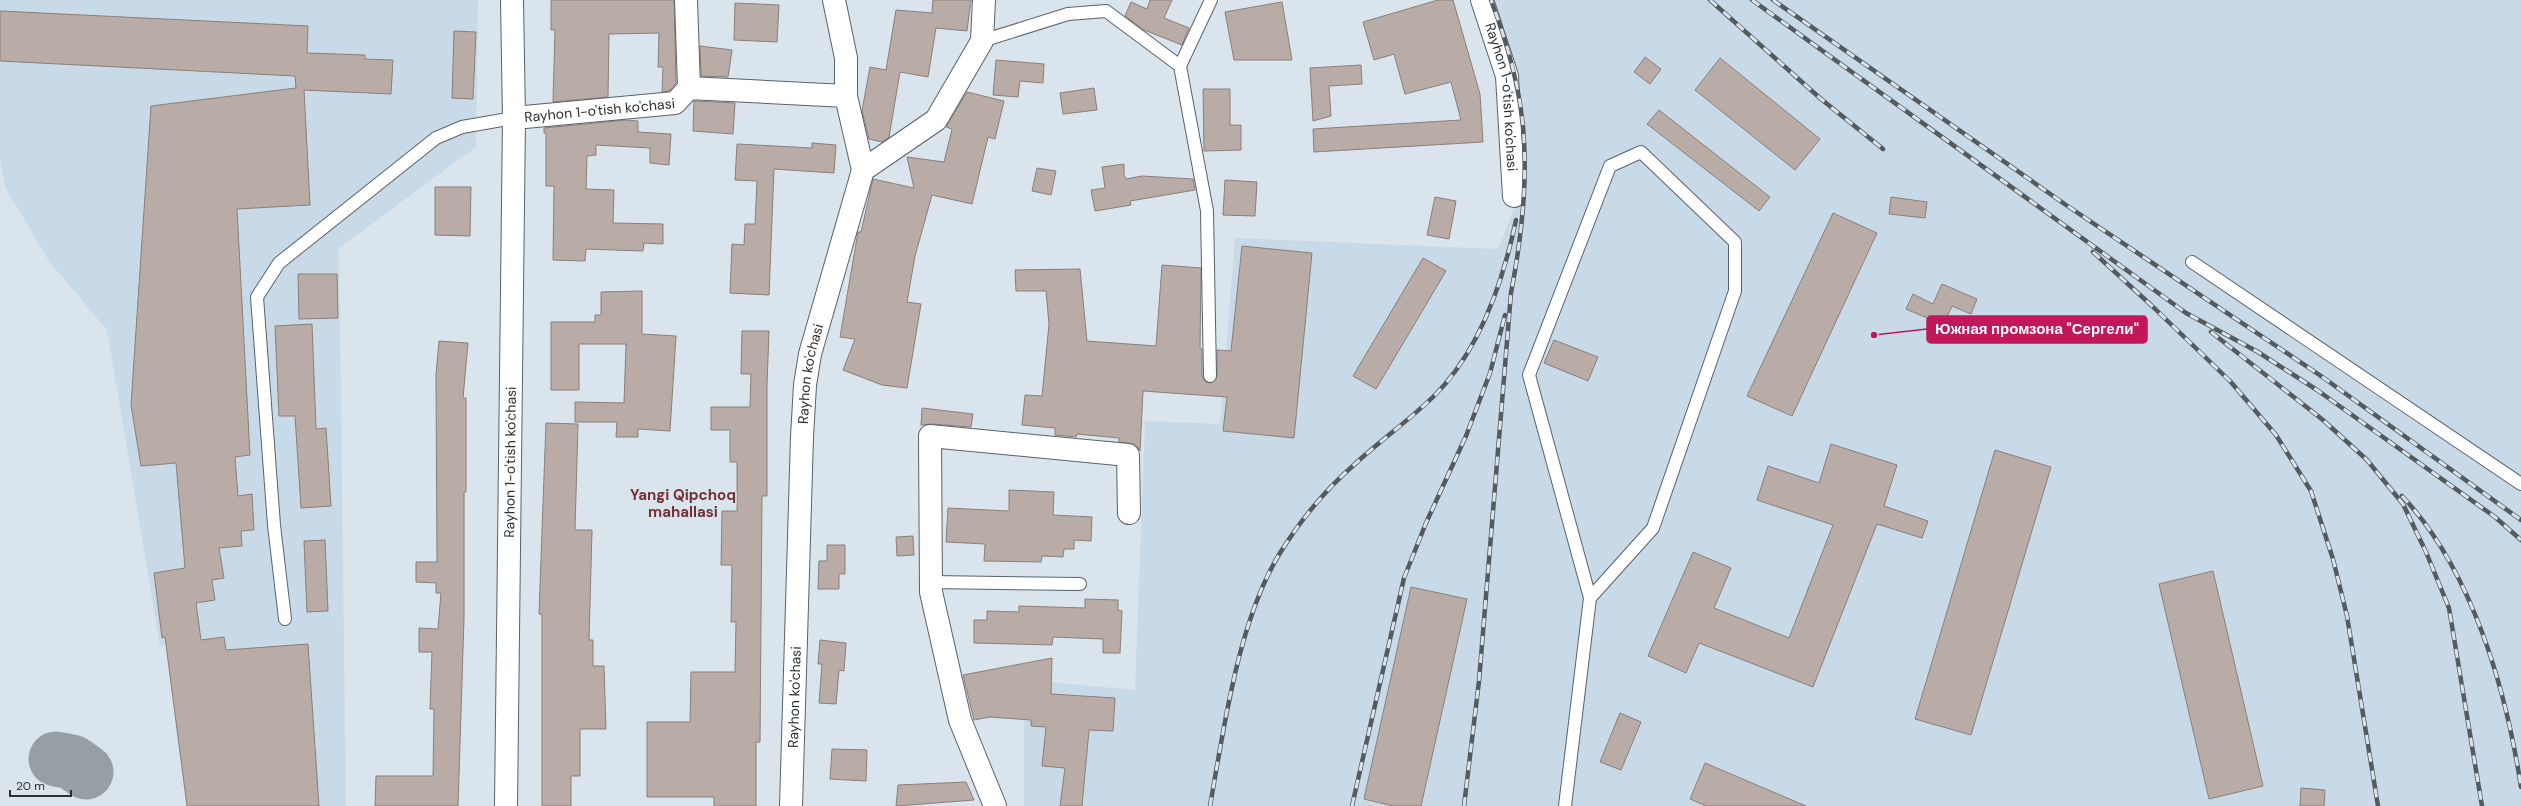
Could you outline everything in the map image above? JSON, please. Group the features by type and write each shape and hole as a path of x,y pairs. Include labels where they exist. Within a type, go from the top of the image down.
{"street":[{"name":"Rayhon 1-o'tish ko'chasi","path":"506,806 514,118 512,0"},
{"path":"686,0 689,88"},
{"path":"834,0 846,58 846,96 863,170 936,120 982,41 984,0"},
{"name":"Rayhon 1-o'tish ko'chasi","path":"1482,0 1507,76 1514,196"},
{"name":"Rayhon 1-o'tish ko'chasi","path":"514,118 675,103 689,88 846,96"},
{"name":"Rayhon ko'chasi","path":"791,806 805,385 821,310 863,170"},
{"path":"995,806 960,720 931,592 930,436 1128,454 1129,513"}],"lane":[{"path":"1210,376 1207,211 1180,66 1211,0"},
{"path":"982,41 1068,14 1106,10 1180,66"},
{"path":"285,618 274,525 257,297 279,263 436,138 462,127 514,118"},
{"path":"1565,806 1590,598 1530,375 1610,166 1641,152 1735,242 1735,291 1653,528 1590,598"},
{"path":"2192,262 2521,484"},
{"path":"931,582 1080,584"}],"shaded area":[{"path":"0,0 478,0 476,147 339,248 346,806 187,806 166,644 160,646 107,330 49,261 5,187 0,158"},
{"path":"1493,0 2521,0 2521,806 1024,806 1024,680 1135,690 1145,421 1220,424 1235,238 1498,249 1525,180 1506,32"}],"building":[{"path":"551,0 674,0 676,83 669,91 662,92 663,67 658,67 659,33 609,34 608,97 553,102 555,30 551,30"},
{"path":"933,0 971,0 967,31 936,28 928,77 900,72 889,137 882,142 869,139 862,111 870,67 886,70 896,10 932,13"},
{"path":"1150,0 1172,0 1164,18 1189,28 1182,45 1144,30 1125,16 1131,2 1147,9"},
{"path":"1438,0 1453,0 1480,94 1483,142 1314,152 1313,129 1461,120 1451,82 1405,94 1394,54 1374,60 1363,22"},
{"path":"1282,2 1292,60 1234,60 1225,12"},
{"path":"735,3 779,5 777,42 734,40"},
{"path":"0,11 308,26 307,53 365,55 365,59 393,60 391,94 304,90 310,205 237,209 250,455 235,457 238,496 252,494 254,530 241,531 242,546 219,548 224,578 212,580 215,600 196,603 201,640 224,637 226,650 308,644 319,806 187,806 165,637 162,638 154,573 185,568 176,463 141,466 131,405 151,106 296,88 295,76 0,61"},
{"path":"454,31 476,32 473,99 452,98"},
{"path":"700,46 732,50 728,77 701,76"},
{"path":"1645,57 1661,69 1650,84 1634,72"},
{"path":"1720,58 1820,139 1795,170 1695,90"},
{"path":"996,60 1044,64 1043,83 1020,81 1018,97 993,95"},
{"path":"1361,65 1362,84 1329,86 1331,116 1313,121 1310,68"},
{"path":"1094,88 1097,110 1063,114 1060,93"},
{"path":"1203,89 1230,89 1230,125 1241,125 1241,150 1204,151"},
{"path":"967,92 1004,101 995,139 988,137 972,204 932,195 915,256 907,302 921,304 907,388 882,385 843,370 855,339 840,337 858,232 861,232 873,179 914,188 907,157 944,162 952,129 946,127"},
{"path":"694,101 735,103 733,134 693,131"},
{"path":"1659,110 1770,197 1759,211 1647,124"},
{"path":"626,120 638,121 638,132 671,134 669,165 650,163 650,148 596,145 596,155 587,156 586,189 614,190 613,223 663,224 663,244 644,243 643,251 586,249 585,261 553,260 554,186 546,186 546,133 544,133 544,128"},
{"path":"812,143 836,145 834,173 774,169 769,295 730,293 732,244 744,245 745,224 755,224 757,181 735,180 737,144 812,148"},
{"path":"1124,164 1124,175 1126,179 1142,176 1193,179 1195,190 1130,201 1131,205 1095,211 1091,190 1105,188 1102,167"},
{"path":"1037,168 1056,171 1051,195 1032,191"},
{"path":"1225,180 1257,182 1255,216 1223,215"},
{"path":"435,187 471,187 470,236 435,235"},
{"path":"1435,197 1456,201 1449,239 1427,235"},
{"path":"1891,197 1927,202 1925,218 1889,214"},
{"path":"1833,213 1877,233 1792,416 1747,396"},
{"path":"1242,246 1312,253 1294,438 1223,431 1227,397 1143,391 1140,451 1135,444 1119,442 1119,438 1077,434 1076,437 1055,435 1055,428 1022,425 1025,395 1042,396 1049,324 1046,291 1016,291 1015,270 1080,269 1087,341 1156,346 1162,265 1201,268 1200,348 1202,349 1202,376 1206,382 1211,383 1217,376 1217,350 1231,351"},
{"path":"1423,258 1446,271 1376,389 1353,376"},
{"path":"298,274 337,274 338,318 299,319"},
{"path":"1942,284 1977,299 1971,314 1952,306 1943,325 1906,309 1913,294 1933,304"},
{"path":"642,291 642,334 676,336 670,431 638,429 638,437 616,437 617,422 575,422 575,402 624,403 626,344 579,344 579,390 551,390 551,322 595,322 595,315 601,315 601,292"},
{"path":"312,324 316,429 326,428 331,506 301,508 295,416 279,416 275,326"},
{"path":"742,331 769,331 767,385 767,496 762,496 760,742 756,742 756,806 714,806 714,797 647,797 647,722 690,722 691,672 735,672 736,622 731,622 732,565 721,565 722,511 737,511 737,462 730,462 730,430 711,430 711,407 750,407 751,374 741,374"},
{"path":"1554,340 1598,357 1588,381 1544,363"},
{"path":"439,341 468,343 463,398 466,398 466,492 464,492 464,618 458,806 375,806 376,776 433,776 434,709 430,709 432,652 419,652 419,628 438,629 441,593 436,593 436,583 416,582 416,562 437,562 436,375"},
{"path":"922,408 973,414 971,427 931,424 921,425"},
{"path":"546,423 578,424 575,530 592,530 589,640 593,640 593,666 604,666 606,729 580,729 580,776 571,776 571,806 542,806 542,614 539,614"},
{"path":"1831,444 1897,465 1884,506 1928,521 1922,538 1877,524 1813,687 1699,643 1686,673 1648,656 1693,552 1731,568 1714,608 1789,638 1833,525 1757,500 1768,466 1819,483"},
{"path":"1995,450 2051,467 1971,735 1915,719"},
{"path":"1009,490 1054,492 1053,515 1092,517 1091,541 1074,540 1074,549 1064,549 1063,557 1042,556 1041,562 984,561 985,544 946,542 948,508 1009,511"},
{"path":"913,536 914,555 897,556 896,537"},
{"path":"325,540 328,611 307,612 304,541"},
{"path":"827,545 845,545 845,574 839,574 839,589 818,589 819,561 827,561"},
{"path":"2213,571 2263,786 2209,799 2159,584"},
{"path":"1411,587 1467,599 1421,806 1393,806 1364,799"},
{"path":"1085,599 1118,600 1118,610 1122,611 1120,653 1103,653 1103,639 1053,637 1052,645 974,643 974,620 987,620 987,611 1019,612 1019,606 1085,608"},
{"path":"820,640 846,643 844,671 839,670 836,704 819,703 822,664 818,664"},
{"path":"1052,658 1051,694 1115,698 1113,731 1089,730 1082,806 1060,806 1065,768 1042,766 1046,727 1031,726 1031,720 990,717 974,720 963,675"},
{"path":"1620,713 1641,722 1621,770 1600,762"},
{"path":"832,749 867,750 866,781 830,779"},
{"path":"1705,763 1806,806 1706,806 1690,799"},
{"path":"966,782 974,800 896,806 898,785"},
{"path":"2301,788 2325,790 2324,806 2300,806"}],"taxiway":[{"path":"56,759 72,762 86,772"}],"railway":[{"path":"1464,806 1479,681 1511,293 1520,237 1524,198 1525,160 1523,124 1520,105 1513,70 1503,34 1491,0"},
{"path":"1710,0 1821,99 1883,149"},
{"path":"1752,0 2186,313 2258,352 2317,390 2495,517 2521,540"},
{"path":"1773,0 2066,205 2321,376 2521,520"},
{"path":"1210,806 1227,710 1243,642 1253,610 1280,553 1305,517 1324,495 1355,464 1433,397 1464,359 1487,315 1496,291 1511,244 1516,220"},
{"path":"2093,252 2230,381 2276,435 2311,491 2333,559 2347,616 2378,806"},
{"path":"1352,806 1404,578 1426,523 1466,436 1490,373 1505,315"},
{"path":"2211,332 2323,420 2367,460 2403,504 2426,552 2449,608 2482,806"},
{"path":"2402,496 2427,526 2448,559 2482,632 2506,711 2521,787"}],"place":[{"name":"Южная промзона \"Сергели\"","path":"1874,335"}],"district":[{"name":"Yangi Qipchoq mahallasi","path":"683,504"}]}
